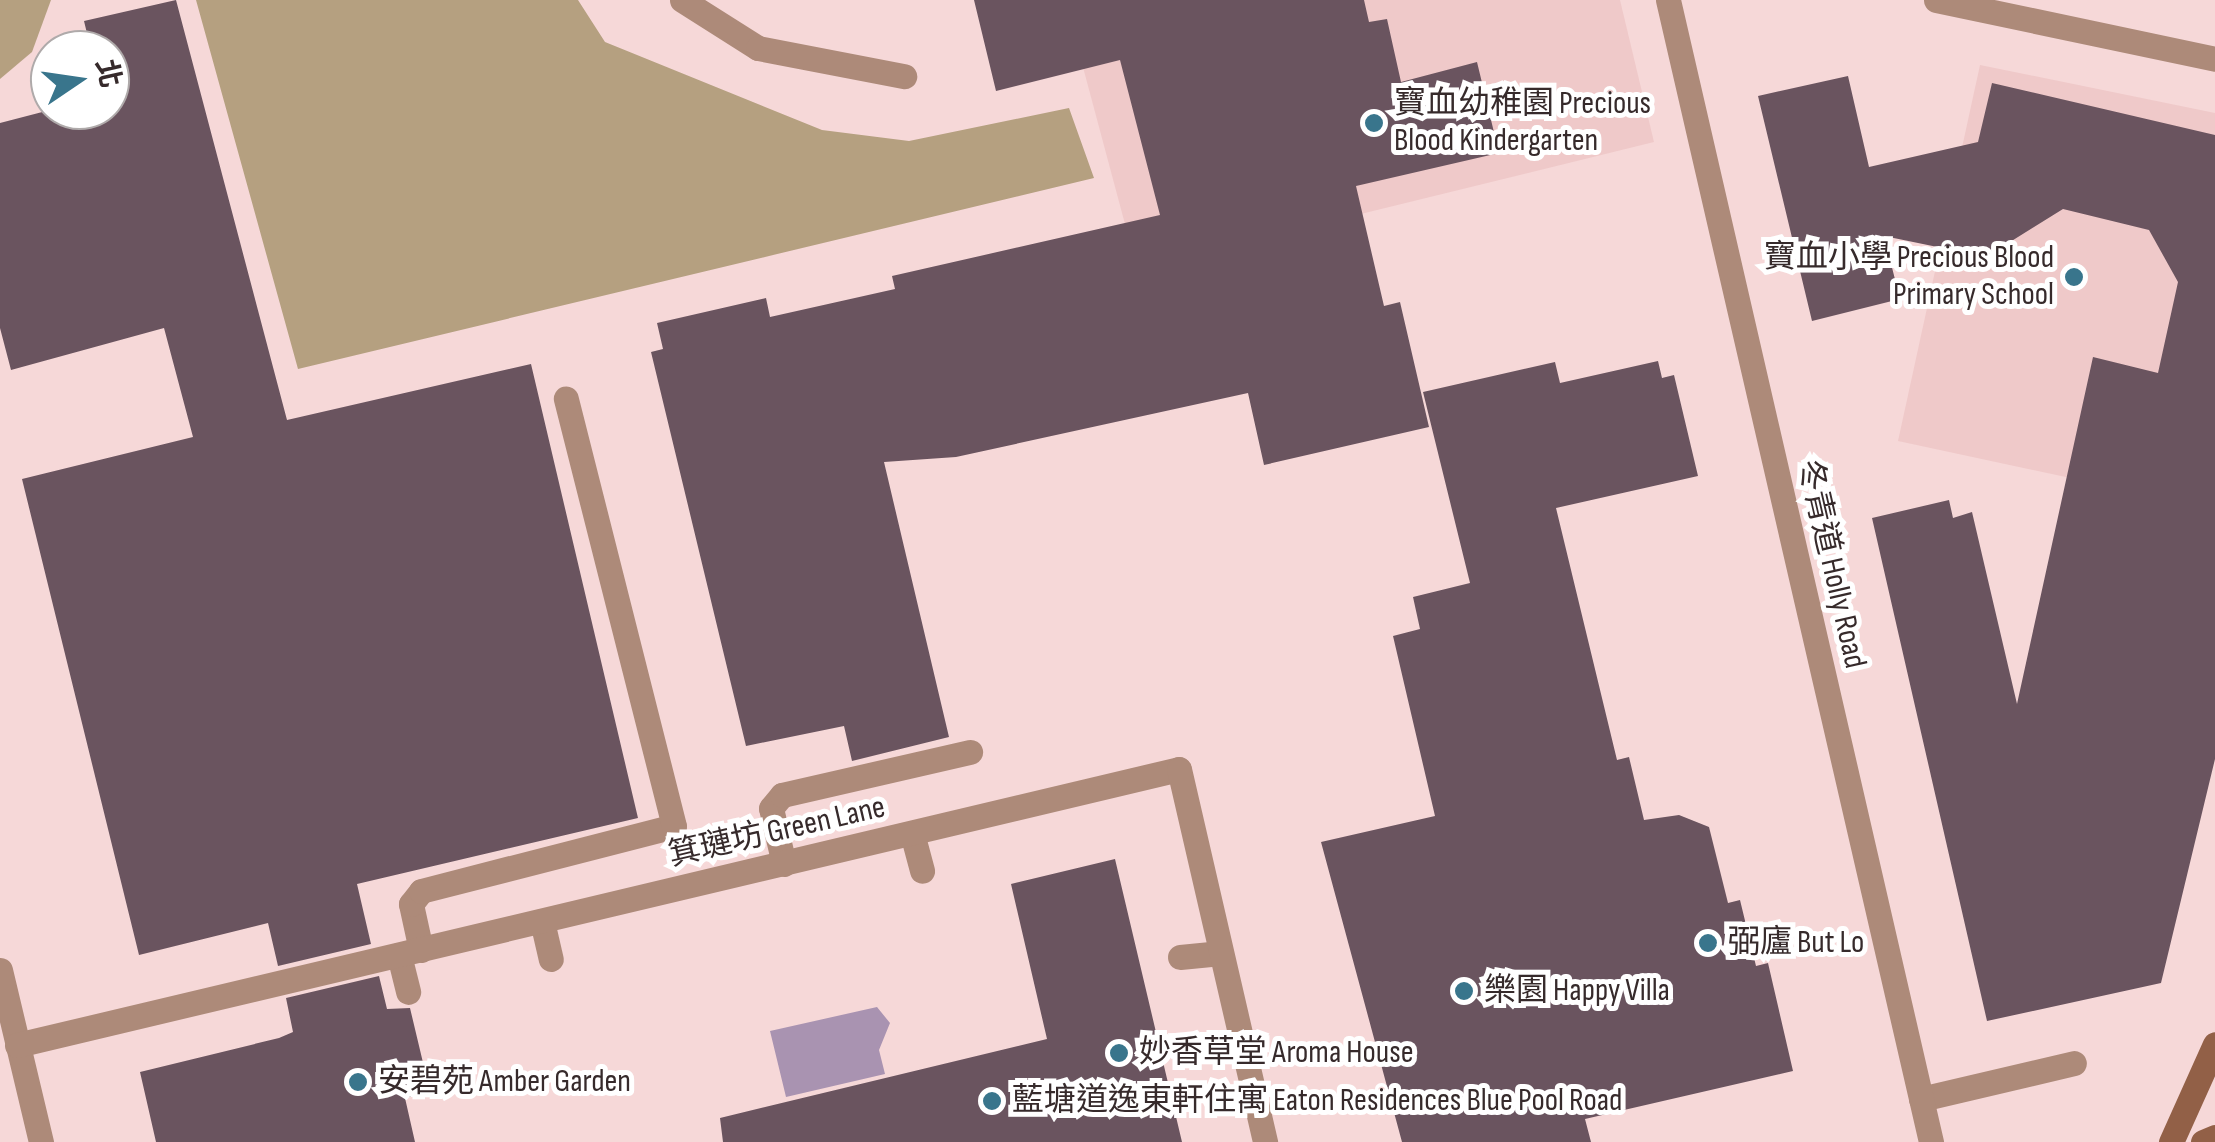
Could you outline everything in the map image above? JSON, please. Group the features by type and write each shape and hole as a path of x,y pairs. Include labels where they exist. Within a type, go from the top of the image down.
{"street":[{"path":"682,0 758,48 904,76"},
{"name":"冬青道 Holly Road","path":"1668,0 1931,1142"},
{"path":"1936,0 2215,59"},
{"path":"408,992 411,904 422,891 674,826 566,398"},
{"path":"784,864 772,808 782,795 970,752"},
{"name":"箕璉坊 Green Lane","path":"9,1049 1178,769 1265,1142"},
{"path":"912,833 922,871"},
{"path":"542,921 551,959"},
{"path":"1180,957 1221,954"},
{"path":"0,970 9,1049 40,1142"},
{"path":"2171,1142 2215,1044"},
{"path":"1921,1098 2074,1064"},
{"path":"2203,1142 2215,1137"}],"shaded area":[{"path":"0,0 51,0 40,30 30,30 30,54 0,79"},
{"path":"196,0 578,0 605,42 822,130 909,141 1069,108 1094,178 298,369"},
{"name":"寶血幼稚園 Precious Blood Kindergarten","path":"1065,0 1620,0 1654,142 1137,269"},
{"name":"寶血小學 Precious Blood Primary School","path":"1980,65 2215,113 2215,509 1898,441"},
{"path":"877,1007 890,1023 879,1050 885,1074 786,1097 770,1031"}],"building":[{"path":"176,0 287,420 531,364 638,818 357,884 371,944 278,966 268,923 139,955 22,479 193,437 164,328 11,370 0,328 0,123 30,115 30,130 130,130 130,30 86,30 84,21"},
{"path":"974,0 1364,0 1369,22 1387,19 1401,82 1477,62 1499,153 1356,186 1384,306 1400,302 1429,427 1264,465 1248,393 956,457 884,462 949,737 852,761 844,726 746,746 651,352 663,349 657,323 766,298 770,317 895,289 892,276 1160,215 1120,60 996,91"},
{"path":"1848,76 1869,167 1978,142 1992,83 2215,135 2215,759 2161,983 1987,1021 1872,518 1949,500 1953,518 1972,512 2017,704 2093,357 2158,373 2178,282 2149,230 2063,209 1986,257 1884,236 1900,299 1812,321 1758,96"},
{"path":"1658,361 1662,378 1674,375 1698,476 1556,508 1617,760 1629,757 1644,820 1679,815 1709,827 1728,903 1740,900 1756,966 1768,963 1793,1071 1585,1119 1591,1142 1402,1142 1321,842 1435,816 1393,636 1420,629 1413,597 1470,583 1423,392 1555,362 1560,383"},
{"path":"1115,859 1182,1142 723,1142 720,1118 1047,1039 1011,884"},
{"name":"安碧苑 Amber Garden","path":"379,976 387,1009 410,1008 430,1092 405,1098 415,1142 156,1142 140,1072 279,1038 293,1032 286,998"}],"place":[{"name":"寶血幼稚園 Precious Blood Kindergarten","path":"1374,123"},
{"name":"寶血小學 Precious Blood Primary School","path":"2074,277"},
{"name":"弼廬 But Lo","path":"1708,943"},
{"name":"樂園 Happy Villa","path":"1464,991"},
{"name":"妙香草堂 Aroma House","path":"1119,1053"},
{"name":"安碧苑 Amber Garden","path":"358,1082"},
{"name":"藍塘道逸東軒住寓 Eaton Residences Blue Pool Road","path":"992,1101"}]}
